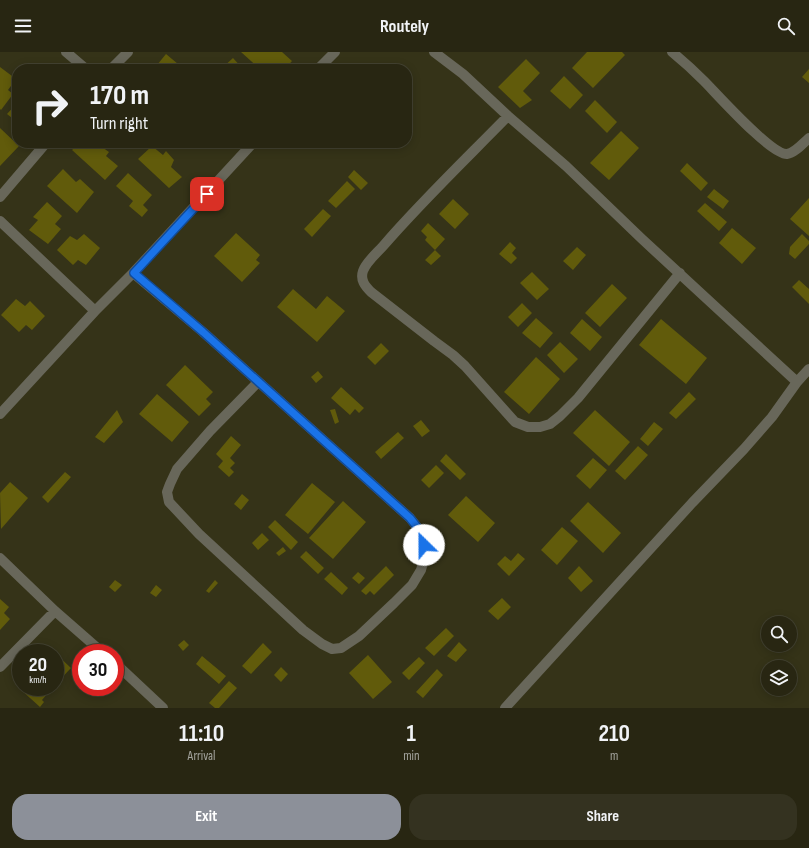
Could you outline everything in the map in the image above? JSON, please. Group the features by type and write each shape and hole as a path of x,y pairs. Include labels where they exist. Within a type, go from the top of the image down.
{"street":[{"path":"66,52 80,64"},
{"path":"116,64 128,52"},
{"path":"323,64 334,52"},
{"path":"434,52 463,74 508,116 566,166 642,239 797,382"},
{"path":"672,52 704,80 762,140 781,153 786,154 790,152 809,138"},
{"path":"508,116 392,235 363,270 362,279 371,292 453,355 465,366 515,422 528,426 540,427 550,424 578,398 680,273"},
{"path":"0,197 42,148"},
{"path":"0,414 95,311 134,273 248,148"},
{"path":"0,221 95,311"},
{"path":"134,273 198,328 410,518 421,532 424,545 424,559 421,570 412,585 359,636 341,648 332,649 322,644 303,630 199,534 169,502 167,492 177,469 210,431 258,382"},
{"path":"505,708 692,503 768,423 797,382 809,369"},
{"path":"0,558 55,611 93,644"},
{"path":"0,668 55,611"},
{"path":"124,671 163,708"}],"building":[{"path":"241,52 282,52 292,61 289,64 254,64"},
{"path":"587,52 622,52 625,55 593,88 572,68"},
{"path":"166,54 178,64 158,64"},
{"path":"233,58 238,64 226,64"},
{"path":"526,59 540,73 523,91 532,100 520,108 498,87"},
{"path":"0,67 12,76 12,84 8,90 12,93 12,95 1,110"},
{"path":"809,69 809,83 802,77"},
{"path":"564,76 583,95 570,109 550,91"},
{"path":"595,100 617,122 607,133 585,111"},
{"path":"12,108 12,118 7,114"},
{"path":"0,128 12,139 12,148 17,148 0,166"},
{"path":"621,131 639,148 609,180 590,163"},
{"path":"74,148 103,148 109,152 106,156 118,166 105,180 72,150"},
{"path":"150,148 154,148 163,155 166,151 174,160 171,167 182,177 169,188 138,159"},
{"path":"687,163 708,183 701,191 680,171"},
{"path":"63,169 76,182 80,179 94,192 77,213 47,186"},
{"path":"354,170 368,183 361,190 348,177"},
{"path":"128,173 152,195 143,205 148,210 142,217 129,206 133,201 116,186"},
{"path":"347,181 355,189 336,208 328,201"},
{"path":"714,189 729,201 723,209 707,197"},
{"path":"809,198 809,236 790,219"},
{"path":"453,199 469,214 455,229 439,214"},
{"path":"47,202 62,216 55,224 61,229 48,244 29,230 38,220 33,217"},
{"path":"705,203 727,222 719,231 697,211"},
{"path":"323,209 331,216 312,237 304,229"},
{"path":"428,223 445,239 435,250 425,240 427,237 421,231"},
{"path":"732,228 756,248 742,264 719,243"},
{"path":"236,233 260,255 256,260 260,263 242,282 214,256"},
{"path":"84,234 100,248 86,265 78,260 73,265 57,250 70,236 77,240"},
{"path":"802,234 809,241 809,244 795,259 789,254 790,247"},
{"path":"510,242 516,248 512,253 517,258 511,264 499,254"},
{"path":"577,247 586,255 573,270 563,261"},
{"path":"435,250 441,256 431,265 425,260"},
{"path":"532,272 549,289 537,300 520,283"},
{"path":"799,280 809,289 809,304 792,287"},
{"path":"612,284 627,298 600,327 585,313"},
{"path":"293,289 316,309 327,296 345,311 317,342 277,307"},
{"path":"16,299 25,306 30,301 45,316 32,330 26,325 19,332 1,315"},
{"path":"522,303 532,313 518,327 508,317"},
{"path":"536,318 553,333 540,348 522,333"},
{"path":"582,319 602,337 590,351 570,333"},
{"path":"661,319 707,358 686,384 639,345"},
{"path":"560,342 578,359 564,373 547,355"},
{"path":"381,343 389,351 375,365 367,357"},
{"path":"536,357 560,379 529,414 504,392"},
{"path":"185,365 213,392 206,399 211,404 199,416 166,385"},
{"path":"318,371 323,377 316,383 311,377"},
{"path":"341,387 364,408 359,413 355,409 350,415 331,398"},
{"path":"689,392 696,399 676,419 669,413"},
{"path":"157,394 189,422 172,442 139,414"},
{"path":"335,409 339,422 335,424 330,410"},
{"path":"117,410 123,422 104,443 95,437"},
{"path":"595,410 630,442 609,466 573,433"},
{"path":"421,420 430,431 422,437 413,426"},
{"path":"654,422 663,429 648,446 640,439"},
{"path":"398,432 404,438 381,459 375,452"},
{"path":"231,436 241,445 230,458 235,463 230,468 234,472 229,477 218,467 223,461 216,454"},
{"path":"638,446 648,455 625,480 615,471"},
{"path":"446,454 466,474 460,480 440,461"},
{"path":"593,458 607,470 590,489 576,476"},
{"path":"436,465 444,473 429,488 421,480"},
{"path":"65,472 71,477 48,503 42,497"},
{"path":"10,482 28,498 1,529 0,493"},
{"path":"312,483 335,502 308,534 285,515"},
{"path":"242,494 249,500 241,510 234,504"},
{"path":"466,496 495,523 478,542 448,515"},
{"path":"343,501 366,522 333,559 309,538"},
{"path":"588,502 621,533 603,553 570,521"},
{"path":"275,520 298,542 291,550 268,527"},
{"path":"562,527 578,541 557,565 541,550"},
{"path":"262,533 269,540 258,550 252,543"},
{"path":"283,547 286,551 279,556 276,553"},
{"path":"306,551 324,568 318,574 300,557"},
{"path":"518,553 525,559 509,576 497,564 505,556 511,561"},
{"path":"386,566 394,575 374,595 370,591 366,595 361,591"},
{"path":"579,566 593,581 581,592 568,578"},
{"path":"331,572 348,588 342,595 324,579"},
{"path":"358,572 365,578 359,584 352,578"},
{"path":"115,580 122,585 115,592 109,587"},
{"path":"215,580 218,583 209,593 206,591"},
{"path":"156,585 162,590 156,597 150,593"},
{"path":"502,598 511,607 498,620 488,611"},
{"path":"0,599 9,607 4,613 10,619 0,630"},
{"path":"446,628 454,636 434,656 425,648"},
{"path":"184,640 189,645 183,651 178,645"},
{"path":"459,642 467,650 456,662 447,656"},
{"path":"263,643 272,652 251,674 242,666"},
{"path":"368,655 392,682 373,699 349,673"},
{"path":"202,656 226,676 219,684 196,664"},
{"path":"419,657 425,663 409,680 402,673"},
{"path":"64,661 71,668 64,675"},
{"path":"281,667 288,674 281,682 274,675"},
{"path":"437,669 443,675 423,698 416,692"},
{"path":"229,681 237,688 219,708 215,708 209,703"},
{"path":"28,696 45,696 42,700 44,702 40,707"}],"route":[{"path":"207,194 134,273 203,332 410,518 421,532 424,545"}]}
